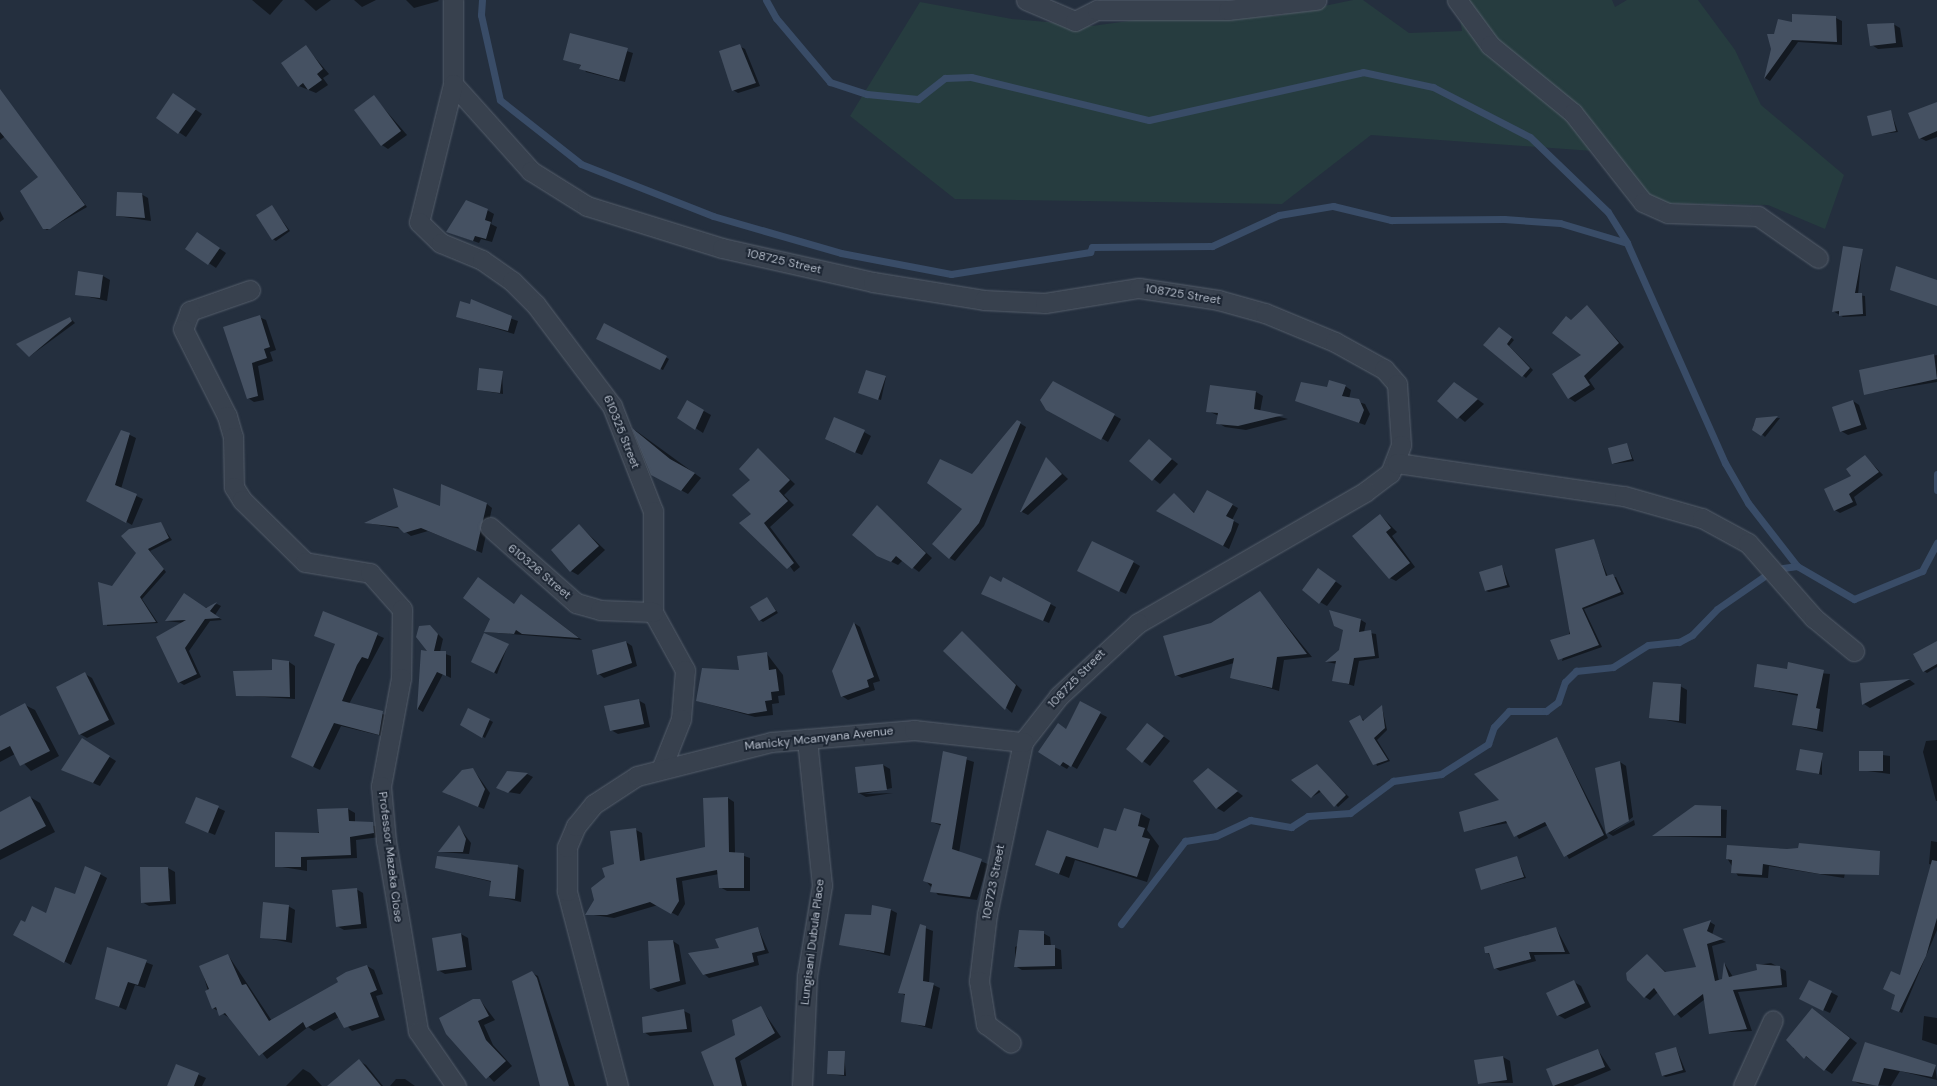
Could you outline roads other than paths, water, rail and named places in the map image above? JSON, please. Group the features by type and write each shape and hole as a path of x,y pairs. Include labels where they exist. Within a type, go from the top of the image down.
{"street":[{"path":"453,0 454,84"},
{"path":"1026,0 1075,21 1097,10 1228,10 1316,0"},
{"path":"1457,0 1490,45 1573,113 1643,202 1668,213 1758,216 1818,258"},
{"name":"108725 Street","path":"454,84 500,141 552,188 587,206 722,248 873,282 984,300 1045,303 1139,288 1180,292 1265,313 1336,342 1384,369 1396,384 1402,412 1397,464 1365,492 1138,623 1059,696 1023,742"},
{"name":"610325 Street","path":"454,84 419,222 441,243 482,260 512,281 536,305 605,392 653,510 653,612"},
{"name":"Professor Mazeka Close","path":"250,290 190,311 183,328 227,416 233,436 234,487 242,500 304,562 370,574 402,609 401,678 381,786 386,841 418,1031 456,1086"},
{"path":"1397,464 1624,496 1702,518 1748,543 1814,618 1854,651"},
{"name":"610326 Street","path":"490,527 576,603 600,610 653,612"},
{"path":"653,612 679,657 686,685 681,719 662,767"},
{"name":"Manicky Mcanyana Avenue","path":"618,1086 567,891 567,847 576,826 594,804 621,784 662,767 749,746 914,730 1023,742"},
{"name":"Lungisani Dubula Place","path":"802,1086 807,976 822,885 807,739"},
{"name":"108723 Street","path":"1011,1043 986,1024 979,981 987,914 1023,742"},
{"path":"1743,1086 1773,1020"}],"waterway":[{"path":"482,0 481,15 500,100 581,164 713,216 841,253 951,274 1090,252 1092,247 1212,246 1279,215 1333,206 1391,220 1504,219 1560,223 1627,243 1725,463 1748,503 1797,566 1854,599 1922,571 1937,543"},
{"path":"766,0 776,18 830,82 867,94 918,99 945,78 971,77 1149,120 1363,72 1433,87 1530,137 1608,212 1627,243"},
{"path":"1937,474 1937,490"},
{"path":"1783,568 1797,566"},
{"path":"1121,924 1185,841 1216,836 1250,820 1291,827 1308,816 1350,813 1393,781 1441,774 1488,744 1494,727 1509,711 1546,711 1558,702 1565,682 1576,671 1613,667 1648,645 1679,642 1692,635 1717,609 1763,577"}]}
